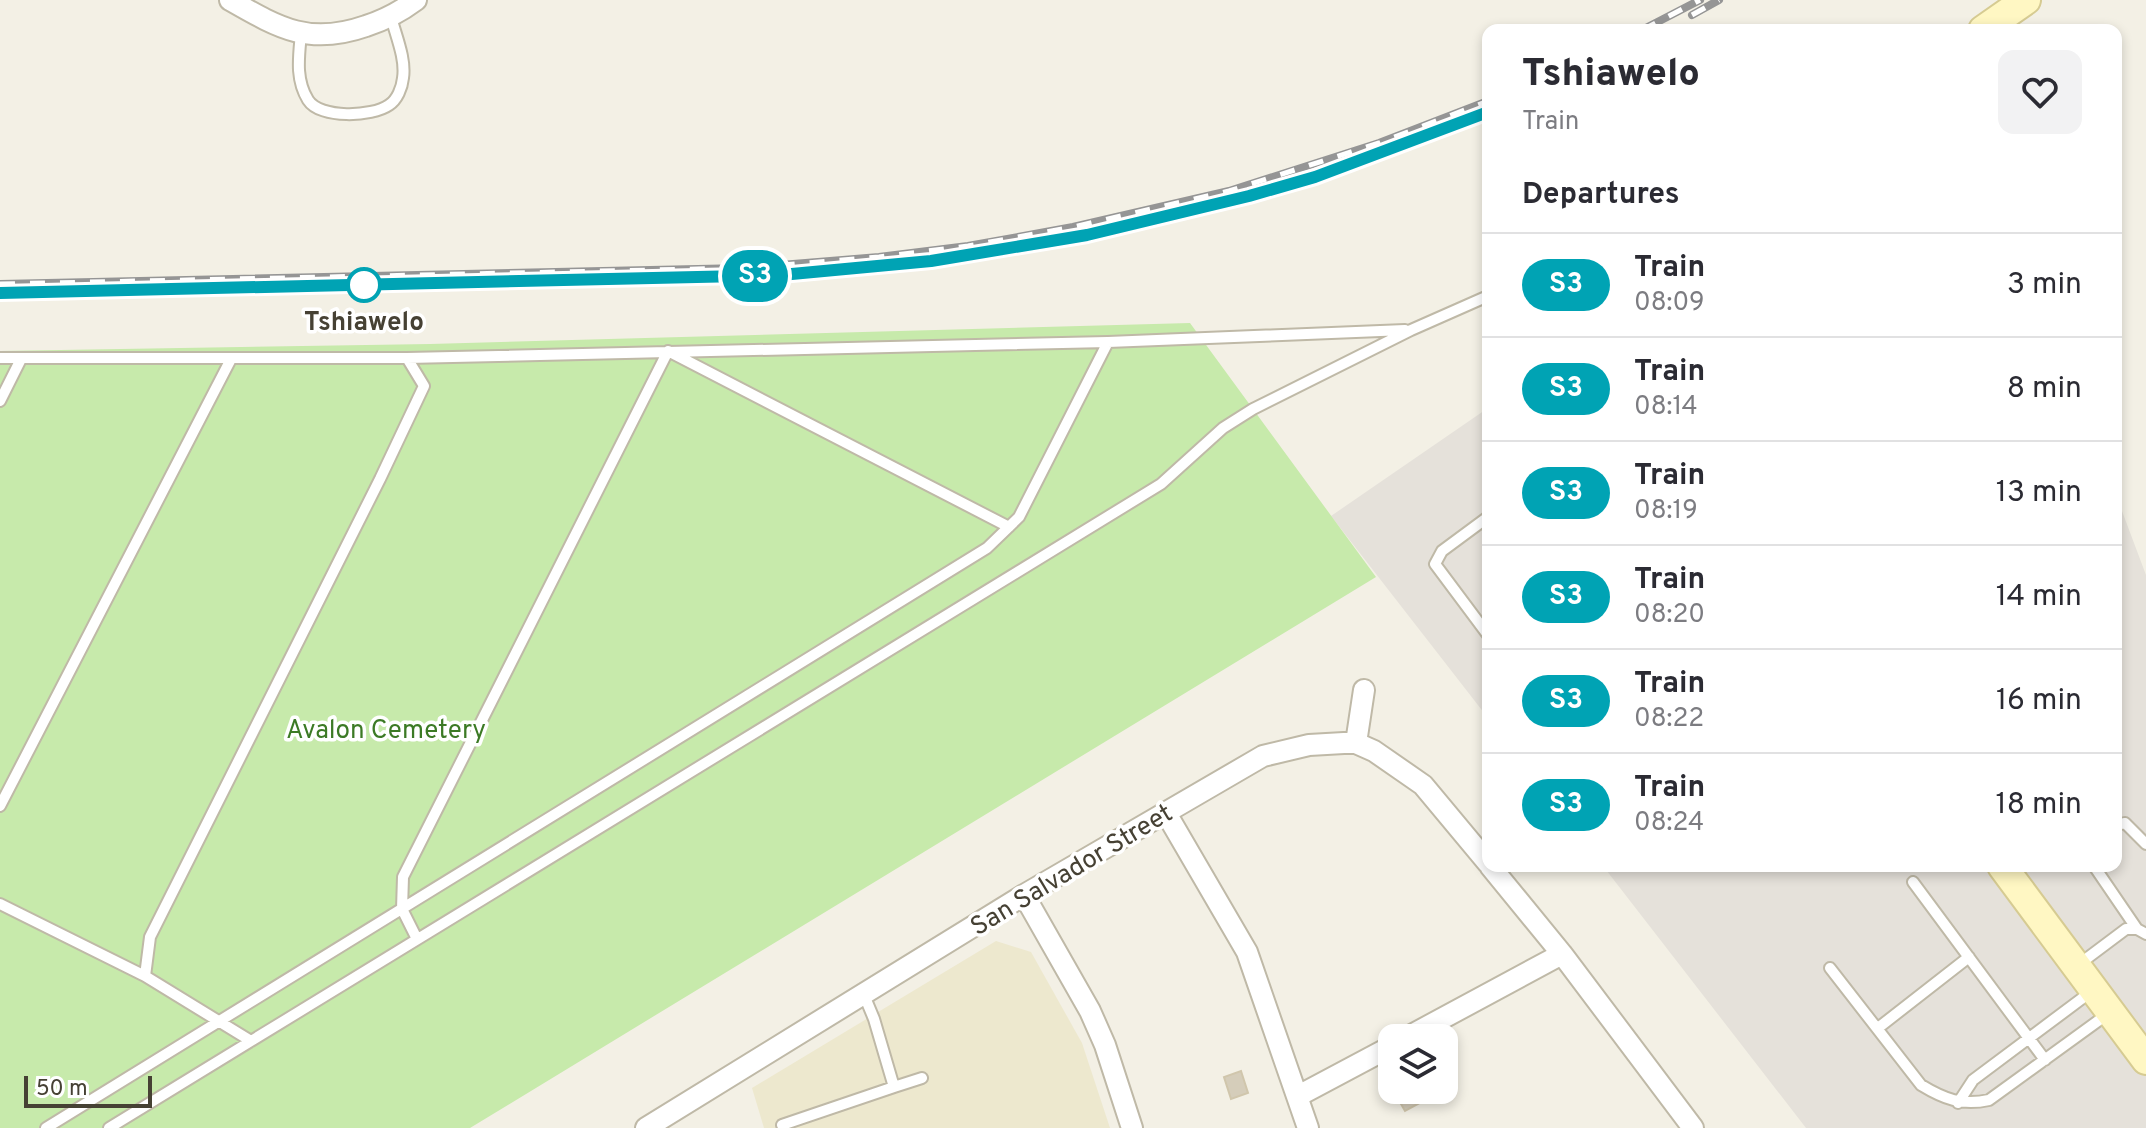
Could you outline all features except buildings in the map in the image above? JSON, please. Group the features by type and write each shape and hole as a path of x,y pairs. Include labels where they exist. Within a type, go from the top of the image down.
{"street":[{"path":"230,0 264,19 301,33 325,37 391,17 416,0"},
{"path":"1992,24 2026,0"},
{"path":"1364,690 1356,743 1398,765 1423,785 1482,856"},
{"name":"San Salvador Street","path":"646,1128 1024,895 1263,756 1309,745 1356,743"},
{"path":"1166,813 1247,952 1308,1128"},
{"path":"1495,872 1562,954 1693,1128"},
{"path":"2006,872 2146,1060"},
{"path":"1024,895 1090,1011 1105,1045 1132,1128"},
{"path":"1432,1024 1562,954"},
{"path":"1298,1096 1378,1053"}],"lane":[{"path":"301,33 298,66 301,85 310,104 323,112 370,112 389,106 398,96 404,77 391,17"},
{"path":"109,1128 1161,484 1223,428 1253,409 1411,330 1482,299"},
{"path":"0,358 407,358 1108,342 1411,330"},
{"path":"46,1128 987,548 1019,517 1108,342"},
{"path":"417,939 402,909 403,877 668,351"},
{"path":"668,351 1009,527"},
{"path":"145,976 150,937 374,493 424,386 407,358"},
{"path":"0,401 21,359"},
{"path":"0,806 231,359"},
{"path":"1482,521 1442,551 1435,564 1482,627"},
{"path":"2122,824 2125,823 2146,844"},
{"path":"2098,872 2142,932"},
{"path":"1913,882 2045,1060"},
{"path":"0,904 145,976 251,1041"},
{"path":"2076,967 2126,929 2142,932"},
{"path":"1878,1028 1969,957"},
{"path":"1830,968 1921,1085 1940,1097 1958,1103 1989,1100 2045,1060 2102,1001"},
{"path":"864,995 894,1087"},
{"path":"1958,1103 1973,1080 2030,1038 2102,1001"},
{"path":"782,1125 922,1078"}],"shaded area":[{"path":"1482,412 1482,710 1331,516"},
{"path":"2122,511 2146,575 2146,1128 1806,1128 1608,872 2122,872"},
{"path":"996,941 1031,952 1082,1043 1110,1128 764,1128 752,1088"}],"green space":[{"name":"Avalon Cemetery","path":"1190,323 1376,577 470,1128 0,1128 0,351 430,344"}],"railway":[{"path":"1654,24 1700,0"},
{"path":"1692,15 1719,0"},
{"path":"0,284 745,268 879,257 968,246 1073,227 1229,191 1379,143 1482,103"},
{"path":"1291,184 1344,167"}],"train":[{"name":"S3","path":"0,293 781,275 931,261 1087,235 1249,196 1315,177 1482,114"}],"place":[{"name":"Tshiawelo","path":"364,285"}]}
